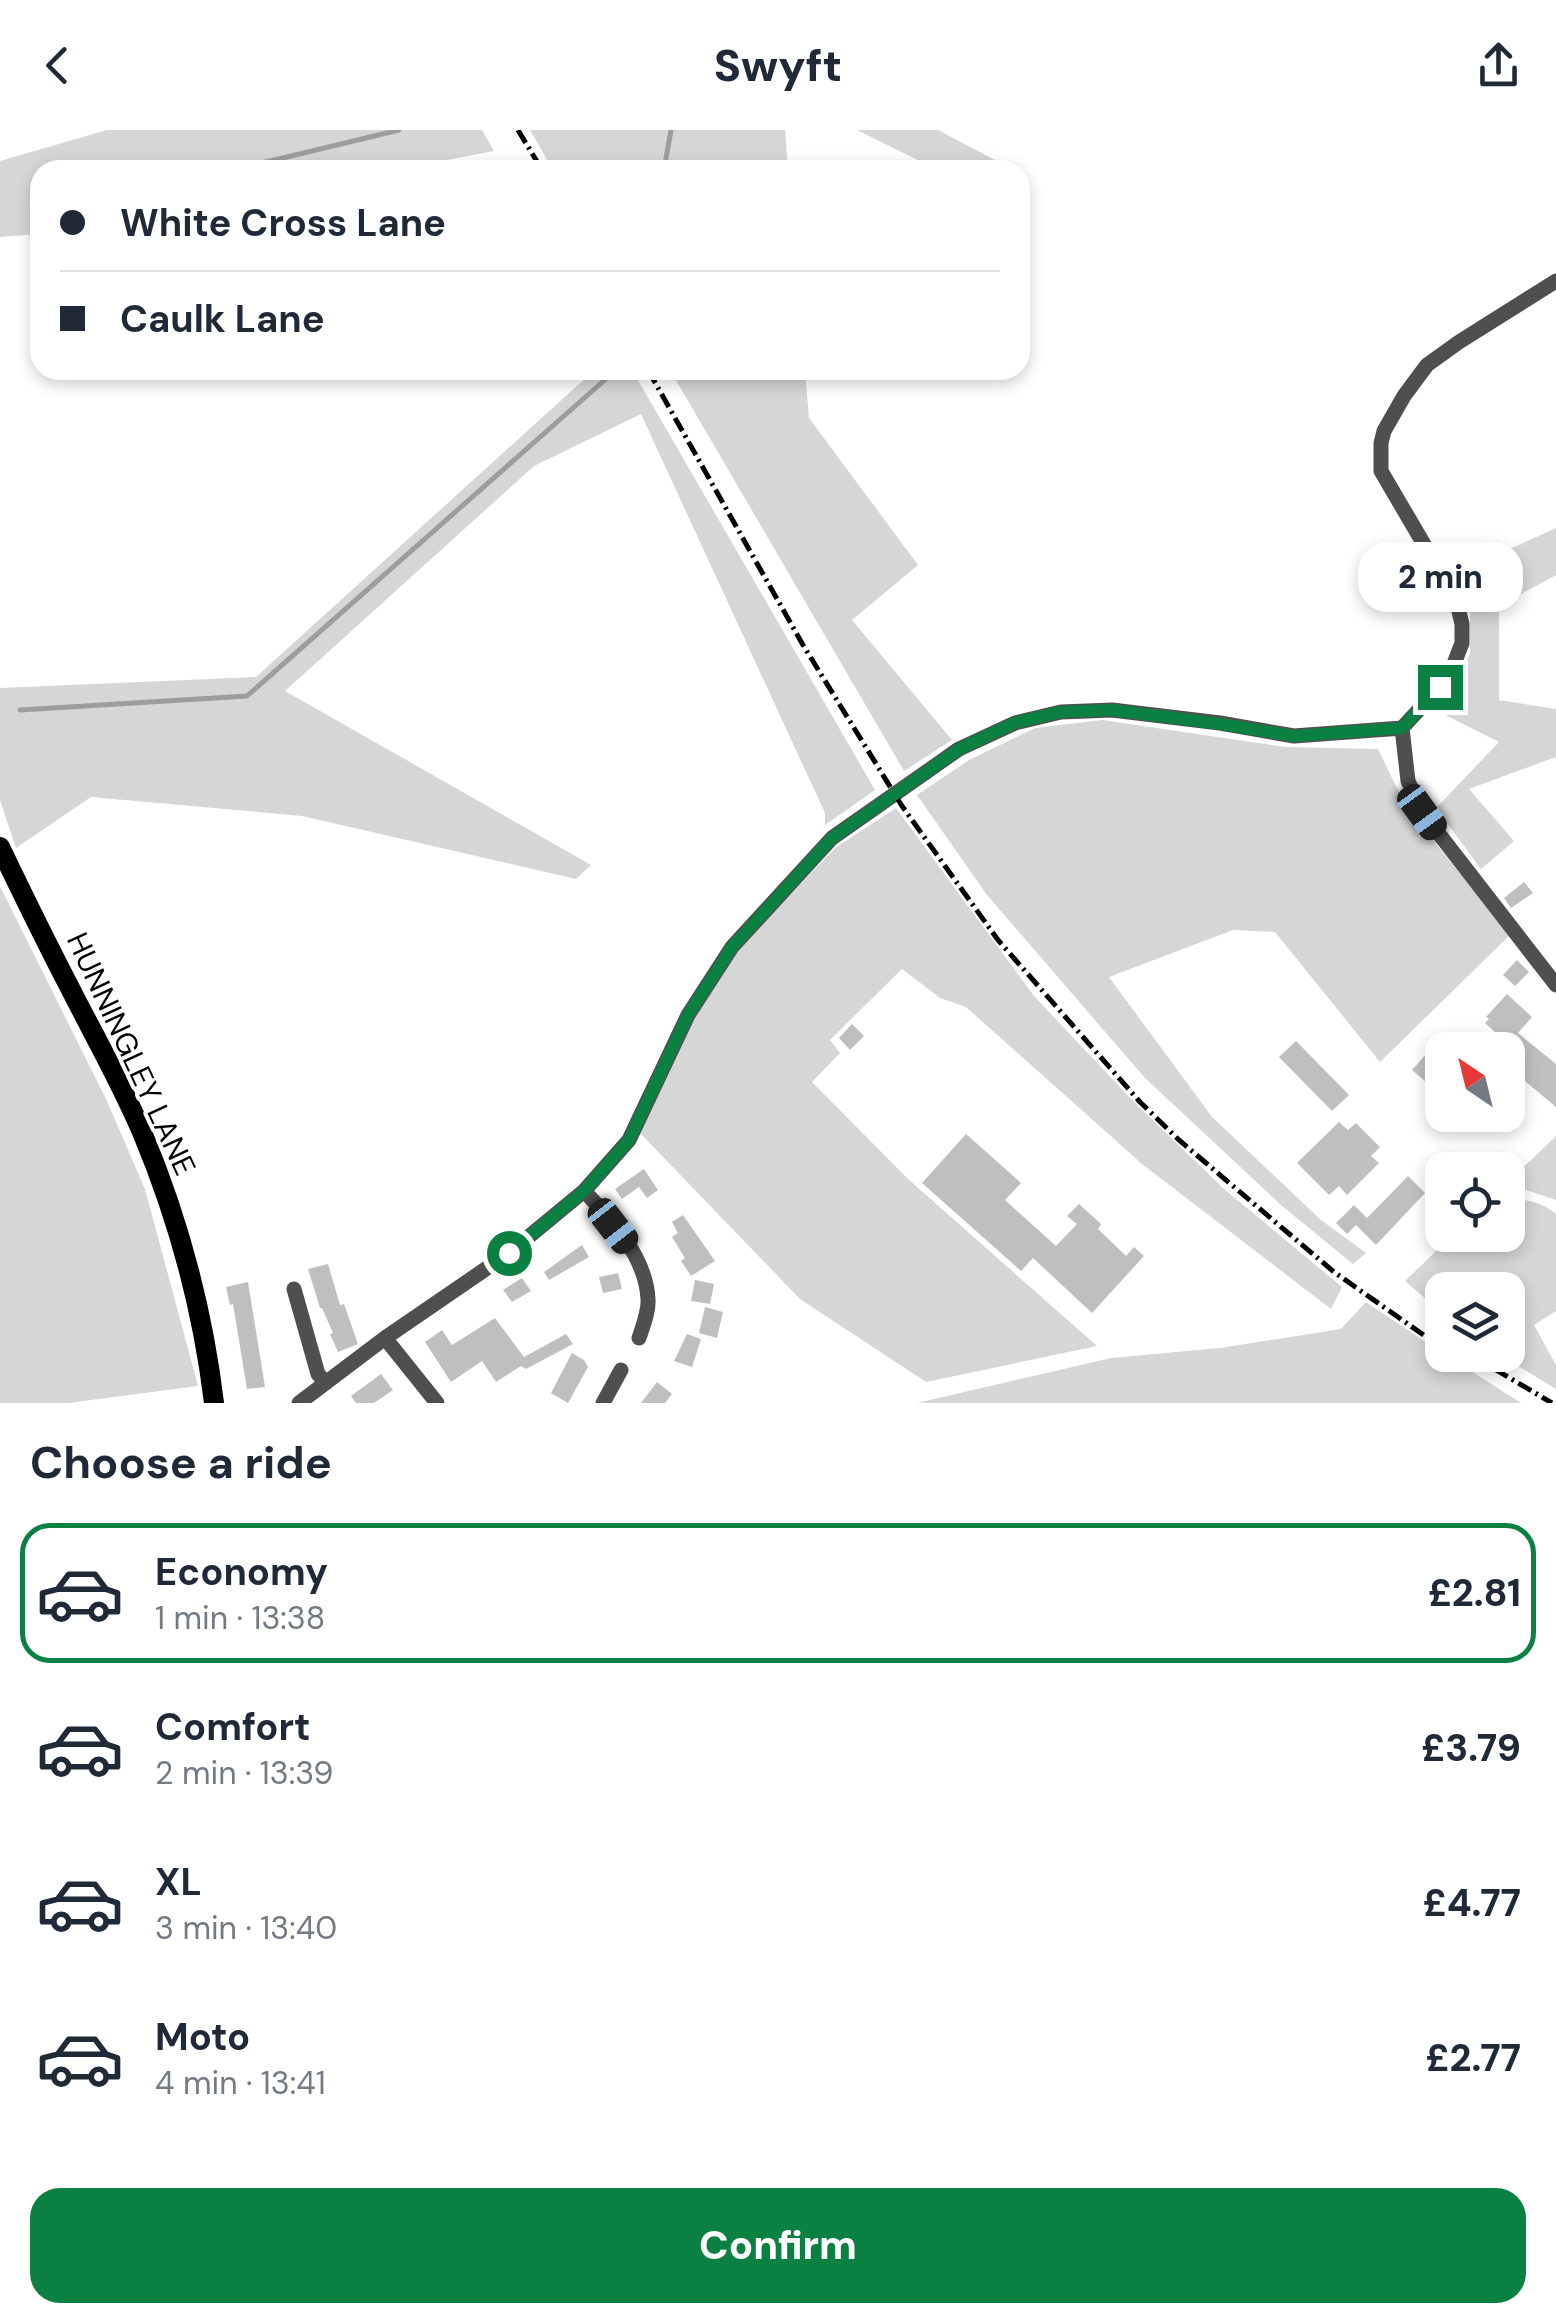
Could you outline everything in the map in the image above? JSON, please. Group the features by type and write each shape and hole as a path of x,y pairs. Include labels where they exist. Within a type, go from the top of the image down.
{"main road":[{"name":"HUNNINGLEY LANE","path":"0,846 142,1132 194,1292 214,1403"}],"street":[{"path":"299,1403 509,1253 584,1191 629,1140 688,1015 732,947 832,838 959,749 1014,723 1060,712 1112,710 1294,736 1402,728 1452,669 1462,643 1462,624 1456,599 1381,471 1380,443 1384,431 1427,365 1556,281"},
{"path":"1402,728 1408,781 1422,812 1556,985"},
{"path":"584,1191 644,1271 649,1303 640,1338"},
{"path":"294,1290 318,1374 326,1383"},
{"path":"386,1338 436,1403"},
{"path":"603,1403 621,1370"}],"shaded area":[{"path":"107,130 482,130 494,151 447,160 30,160 30,235 0,237 0,161"},
{"path":"530,130 785,130 787,160 547,160"},
{"path":"857,130 938,130 995,160 918,160"},
{"path":"583,380 638,380 875,790 825,825 825,813 641,414 534,466 285,691 591,865 576,879 302,816 91,797 16,848 0,800 0,688 256,677"},
{"path":"676,380 806,380 809,418 918,565 852,620 952,740 904,771"},
{"path":"1556,528 1556,575 1499,606 1499,700 1556,709 1556,757 1469,789 1514,841 1481,869 1436,808 1499,742 1441,713 1470,654 1470,605 1455,574"},
{"path":"1102,720 1285,747 1378,749 1406,807 1510,935 1380,1062 1275,932 1233,930 1109,977 1212,1117 1321,1220 1366,1253 1353,1264 1281,1205 1145,1078 987,895 917,795 969,760 1035,728"},
{"path":"896,808 1034,996 1133,1101 1224,1189 1342,1287 1331,1309 1142,1164 966,1007 940,998 902,969 830,1040 840,1053 812,1082 908,1179 1097,1346 926,1382 800,1299 639,1132 691,1018 739,948 835,848"},
{"path":"0,886 106,1099 145,1189 198,1386 68,1403 0,1403"},
{"path":"1556,1136 1556,1200 1525,1190 1525,1166"},
{"path":"1525,1201 1556,1214 1556,1311 1534,1325 1556,1365 1556,1389 1525,1370 1525,1272 1425,1272 1425,1298 1405,1281 1435,1252 1525,1252"},
{"path":"1366,1302 1425,1342 1425,1372 1473,1372 1521,1403 917,1403 1111,1358 1220,1348 1341,1329"}],"building":[{"path":"1524,882 1533,893 1511,908 1504,898"},
{"path":"1517,960 1529,972 1515,986 1503,975"},
{"path":"1507,994 1532,1017 1519,1032 1495,1032 1485,1023 1489,1019 1486,1017"},
{"path":"852,1024 864,1036 850,1050 839,1038"},
{"path":"1525,1039 1556,1064 1556,1107 1525,1081"},
{"path":"1296,1041 1349,1095 1332,1111 1279,1057"},
{"path":"1425,1055 1425,1081 1412,1070"},
{"path":"1339,1122 1348,1130 1356,1123 1380,1147 1371,1156 1379,1163 1347,1195 1339,1186 1329,1195 1297,1163"},
{"path":"966,1134 1021,1183 1005,1200 1056,1246 1077,1224 1067,1216 1079,1204 1126,1256 1134,1247 1144,1256 1092,1313 1033,1258 1021,1271 922,1183"},
{"path":"644,1169 658,1190 647,1198 639,1187 622,1199 615,1189"},
{"path":"1408,1176 1425,1193 1376,1245 1356,1225 1347,1234 1336,1223 1354,1205 1367,1218"},
{"path":"683,1215 715,1261 691,1276 672,1237 678,1233 672,1222"},
{"path":"582,1245 589,1257 549,1280 544,1272"},
{"path":"328,1264 340,1305 344,1304 358,1344 338,1352 308,1269"},
{"path":"618,1273 622,1289 603,1293 599,1277"},
{"path":"522,1278 531,1291 512,1302 503,1290"},
{"path":"695,1280 714,1284 710,1304 691,1301"},
{"path":"248,1282 265,1387 247,1389 233,1304 230,1305 226,1287"},
{"path":"705,1307 723,1312 717,1338 699,1333"},
{"path":"495,1318 524,1357 566,1334 573,1344 526,1369 521,1366 496,1382 482,1361 451,1382 425,1342 442,1330 452,1345"},
{"path":"687,1334 701,1339 692,1367 674,1361"},
{"path":"572,1353 588,1367 568,1403 551,1393"},
{"path":"381,1374 393,1390 374,1403 356,1403 351,1396"},
{"path":"657,1382 672,1394 665,1403 641,1403"}],"waterway":[{"path":"274,160 399,130"},
{"path":"666,160 671,130"},
{"path":"20,710 247,696 605,380"}],"railway":[{"path":"518,130 536,160"},
{"path":"654,380 803,645 902,806 998,940 1140,1102 1179,1140 1334,1272 1425,1336"},
{"path":"1500,1372 1552,1403"}],"route":[{"path":"509,1253 584,1191 629,1140 688,1015 732,947 832,838 959,749 1014,723 1060,712 1112,710 1294,736 1402,728 1440,687"}]}
